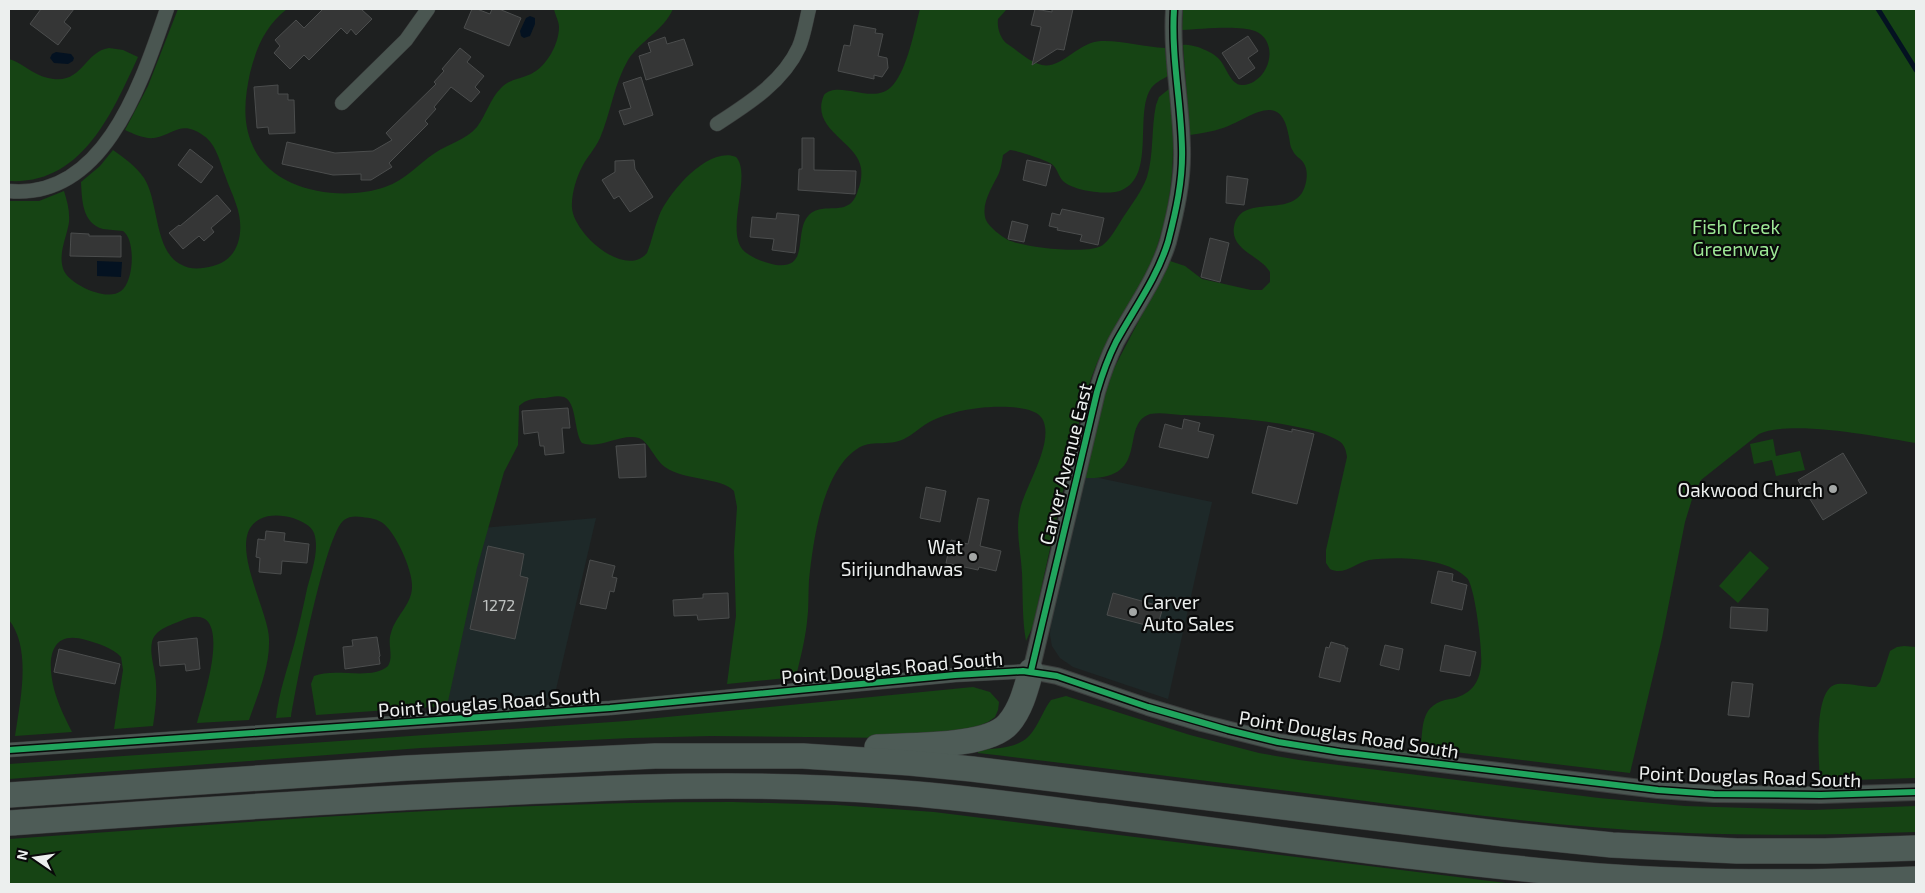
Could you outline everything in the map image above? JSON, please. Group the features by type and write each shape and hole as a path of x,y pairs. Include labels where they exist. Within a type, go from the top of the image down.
{"highway":[{"path":"9,796 426,767 916,745 985,738 1000,732 1013,718 1032,671"},
{"path":"719,755 855,759 972,769 1504,834 1612,845 1737,851 1916,848"},
{"path":"9,822 329,801 511,792 676,786 777,786 888,792 990,802 1439,858 1601,876 1699,882 1766,883 1916,879"}],"street":[{"path":"9,191 39,190 54,186 71,177 93,159 116,126 136,88 167,9"},
{"path":"342,102 402,44 428,9"},
{"path":"717,124 756,97 783,71 798,47 809,9"},
{"name":"Carver Avenue East","path":"1032,671 1096,392 1112,351 1159,265 1178,201 1182,149 1173,45 1174,9"},
{"name":"Point Douglas Road South","path":"9,750 600,709 955,675 1032,671 1057,676 1202,724 1278,742 1340,752 1658,790 1714,794 1821,796 1916,792"}],"shaded area":[{"path":"1085,475 1212,502 1168,699 1073,667 1060,658 1052,646 1050,635 1051,622"},
{"path":"596,518 554,698 441,706 482,528"}],"green space":[{"path":"178,9 287,9 273,22 259,46 252,64 246,100 246,118 252,144 261,160 275,173 291,183 329,193 349,193 368,191 392,184 406,176 435,153 473,131 494,97 504,85 531,74 542,66 551,54 557,40 559,25 554,9 673,9 658,30 633,53 623,69 600,138 580,171 573,193 572,208 581,230 602,250 626,261 638,260 647,253 659,216 680,184 702,165 713,158 725,155 736,157 740,165 741,190 737,218 739,243 745,252 764,262 787,265 794,261 800,248 804,222 809,215 822,209 843,207 849,204 854,199 861,182 861,168 858,159 852,150 828,126 823,117 821,107 824,95 831,91 839,90 877,94 893,85 907,59 920,9 1031,9 1006,10 998,19 999,29 1006,43 1028,59 1042,65 1056,63 1093,42 1116,42 1165,48 1168,76 1150,90 1146,101 1141,159 1138,172 1132,183 1122,190 1109,193 1083,190 1068,185 1063,181 1050,163 1031,155 1010,150 1003,155 999,173 986,202 985,214 988,223 1008,240 1016,243 1042,248 1072,250 1097,248 1104,244 1115,231 1145,182 1151,159 1156,105 1159,97 1169,89 1172,113 1173,162 1167,211 1153,258 1143,280 1109,339 1088,387 1033,626 1026,641 1018,534 1019,518 1023,500 1038,465 1045,441 1043,420 1032,411 1014,407 994,407 958,412 932,421 898,441 868,444 857,449 845,460 835,474 821,509 813,547 806,629 796,677 727,684 736,616 734,552 737,507 734,491 721,483 682,475 665,467 646,443 639,438 632,437 589,445 582,443 571,405 564,397 554,396 531,399 519,406 518,445 504,472 477,568 447,706 316,715 311,684 314,676 332,673 372,673 388,666 390,662 391,633 412,592 411,578 406,561 389,529 377,520 355,516 344,520 336,531 328,552 312,612 291,717 276,718 281,690 313,569 316,540 313,530 302,522 293,518 272,516 260,519 250,528 246,541 251,575 267,626 269,639 268,660 249,720 197,723 210,673 213,634 208,622 197,617 166,627 156,634 152,642 151,652 156,679 153,726 114,729 123,670 121,657 105,646 74,638 64,639 58,643 51,658 52,678 56,695 72,732 15,736 21,692 22,660 16,632 9,620 9,201 39,201 64,191 69,218 62,252 64,271 74,282 81,286 99,293 115,294 121,291 129,279 132,261 130,243 123,231 103,229 91,222 84,210 81,189 81,182 100,166 113,150 134,166 144,178 149,188 161,237 172,257 184,266 204,268 213,266 230,257 235,250 240,232 239,213 215,148 208,139 196,131 183,128 154,138 139,136 125,130 148,86"},
{"name":"Fish Creek Greenway","path":"1183,9 1916,9 1916,443 1836,431 1792,428 1773,430 1759,434 1701,480 1693,496 1685,522 1662,638 1630,773 1421,748 1423,723 1429,710 1434,705 1465,694 1473,687 1478,677 1481,666 1481,648 1473,593 1467,578 1458,571 1434,562 1393,558 1369,560 1340,571 1330,569 1326,563 1326,550 1347,457 1344,446 1339,441 1326,434 1308,429 1263,421 1154,413 1141,420 1136,429 1127,462 1119,471 1105,477 1084,478 1111,374 1170,261 1185,266 1202,279 1251,290 1262,290 1270,282 1270,272 1266,266 1241,247 1237,241 1234,235 1234,227 1238,217 1245,211 1287,203 1296,199 1303,191 1306,180 1305,165 1291,148 1285,122 1279,114 1272,110 1254,114 1219,129 1190,135 1183,45 1198,47 1213,54 1221,61 1231,79 1243,85 1252,83 1260,77 1265,70 1269,52 1268,44 1263,36 1248,29 1182,30"},
{"path":"109,48 123,50 138,57 117,101 91,142 75,158 56,171 34,179 9,181 9,59 48,78 60,79 76,73 93,56"},
{"path":"1773,439 1776,456 1800,451 1805,470 1776,476 1772,460 1754,464 1750,444"},
{"path":"1750,551 1769,568 1738,603 1719,586"},
{"path":"1904,646 1916,647 1916,778 1820,781 1818,745 1820,714 1827,691 1838,684 1876,687 1880,682 1890,651"},
{"path":"973,687 990,692 999,702 995,717 988,722 974,728 895,738 711,736 631,738 421,748 9,779 9,764 626,721"},
{"path":"1066,696 1190,735 1259,753 1299,760 1599,798 1685,806 1812,810 1916,806 1916,832 1728,834 1624,830 1459,813 978,753 978,750 1001,748 1022,741 1033,731 1051,700"},
{"path":"733,802 837,805 934,812 1514,884 9,884 9,839 461,809 552,805"}],"water":[{"path":"530,16 535,18 535,24 530,36 524,38 521,36 520,31 526,18"},
{"path":"56,52 71,54 74,58 73,61 68,64 54,63 50,58"},
{"path":"97,261 122,262 121,277 97,276"}],"building":[{"path":"41,9 74,9 64,22 71,28 58,45 30,24"},
{"path":"323,9 361,9 372,19 356,35 351,29 347,34 341,28 309,60 304,55 290,69 274,53 280,46 275,40 296,20 304,28"},
{"path":"472,9 490,14 492,9 499,9 521,18 509,46 464,28"},
{"path":"1035,9 1052,12 1052,9 1073,9 1064,50 1057,49 1032,65 1041,27 1031,25"},
{"path":"854,25 876,29 875,33 883,34 878,56 887,58 888,68 882,77 874,75 874,79 838,71 844,45 850,46"},
{"path":"1248,36 1258,51 1248,58 1255,68 1239,79 1222,53"},
{"path":"665,37 667,44 684,39 693,65 646,80 639,56 651,52 648,43"},
{"path":"460,48 471,57 467,62 484,76 475,87 480,92 471,102 451,87 425,121 428,124 389,163 392,167 371,180 361,180 361,174 333,175 282,164 287,142 335,153 373,151 392,140 386,133 436,84 434,82 444,71 442,69"},
{"path":"641,77 653,115 624,125 619,111 631,108 623,83"},
{"path":"278,85 278,94 288,94 288,100 294,100 295,133 269,134 268,127 257,128 254,87"},
{"path":"802,138 814,138 814,170 856,171 855,194 798,190 799,169 802,169"},
{"path":"190,149 213,167 201,183 178,165"},
{"path":"634,160 635,169 653,197 630,212 619,196 614,199 602,180 615,172 615,161"},
{"path":"1027,160 1051,165 1046,186 1023,180"},
{"path":"1227,176 1248,179 1244,205 1226,203"},
{"path":"217,195 231,211 211,228 214,232 204,241 199,236 183,249 169,233"},
{"path":"1062,209 1104,218 1098,245 1080,241 1082,235 1057,230 1058,228 1049,226 1052,213 1060,215"},
{"path":"777,213 799,215 795,253 772,250 774,239 750,237 752,217 776,219"},
{"path":"1012,221 1028,225 1024,242 1008,239"},
{"path":"71,233 89,234 89,236 121,236 121,257 70,256"},
{"path":"1210,238 1229,243 1220,282 1201,277"},
{"path":"568,408 570,428 562,428 564,453 545,455 544,446 540,446 538,432 524,434 522,411"},
{"path":"1184,419 1200,423 1198,431 1214,435 1208,458 1159,447 1165,424 1182,429"},
{"path":"1268,426 1292,432 1292,429 1314,434 1297,504 1252,493"},
{"path":"645,444 646,477 619,478 616,446"},
{"name":"Oakwood Church","path":"1843,453 1867,493 1823,520 1798,480"},
{"path":"926,487 946,491 940,522 920,518"},
{"name":"Wat Sirijundhawas","path":"978,498 989,500 980,546 1001,551 996,571 979,567 978,570 946,563 951,540 968,544"},
{"path":"266,531 285,533 284,541 309,544 307,563 282,561 281,574 259,572 260,558 256,557 258,539 265,540"},
{"path":"488,546 524,554 520,576 528,578 515,639 470,629"},
{"path":"590,560 615,566 612,577 617,578 614,592 610,591 606,609 580,604"},
{"path":"1438,571 1453,574 1452,581 1467,585 1462,610 1431,603"},
{"path":"728,593 729,618 698,620 697,615 674,616 673,600 703,598 703,594"},
{"name":"Carver Auto Sales","path":"1113,593 1163,607 1157,628 1107,615"},
{"path":"1731,607 1768,609 1767,631 1730,628"},
{"path":"377,637 380,664 345,669 343,647 353,646 352,640"},
{"path":"197,638 200,669 186,671 185,664 160,666 158,642"},
{"path":"1331,642 1348,648 1340,682 1319,677 1326,647 1329,648"},
{"path":"1385,645 1403,649 1399,670 1380,665"},
{"path":"1445,645 1476,652 1470,676 1440,671"},
{"path":"59,649 120,664 115,684 54,672"},
{"path":"1732,682 1753,684 1749,717 1728,715"}],"waterway":[{"path":"1878,9 1916,70"}],"cycle path":[{"path":"1031,671 1097,392 1116,342 1158,268 1174,219 1182,160 1173,27 1174,9"},
{"path":"9,750 610,708 955,675 1023,671 1057,676 1148,707 1228,730 1278,742 1340,752 1658,790 1714,794 1821,795 1916,792"}],"place":[{"name":"Oakwood Church","path":"1833,489"},
{"name":"Wat Sirijundhawas","path":"973,557"},
{"name":"Carver Auto Sales","path":"1133,612"}]}
